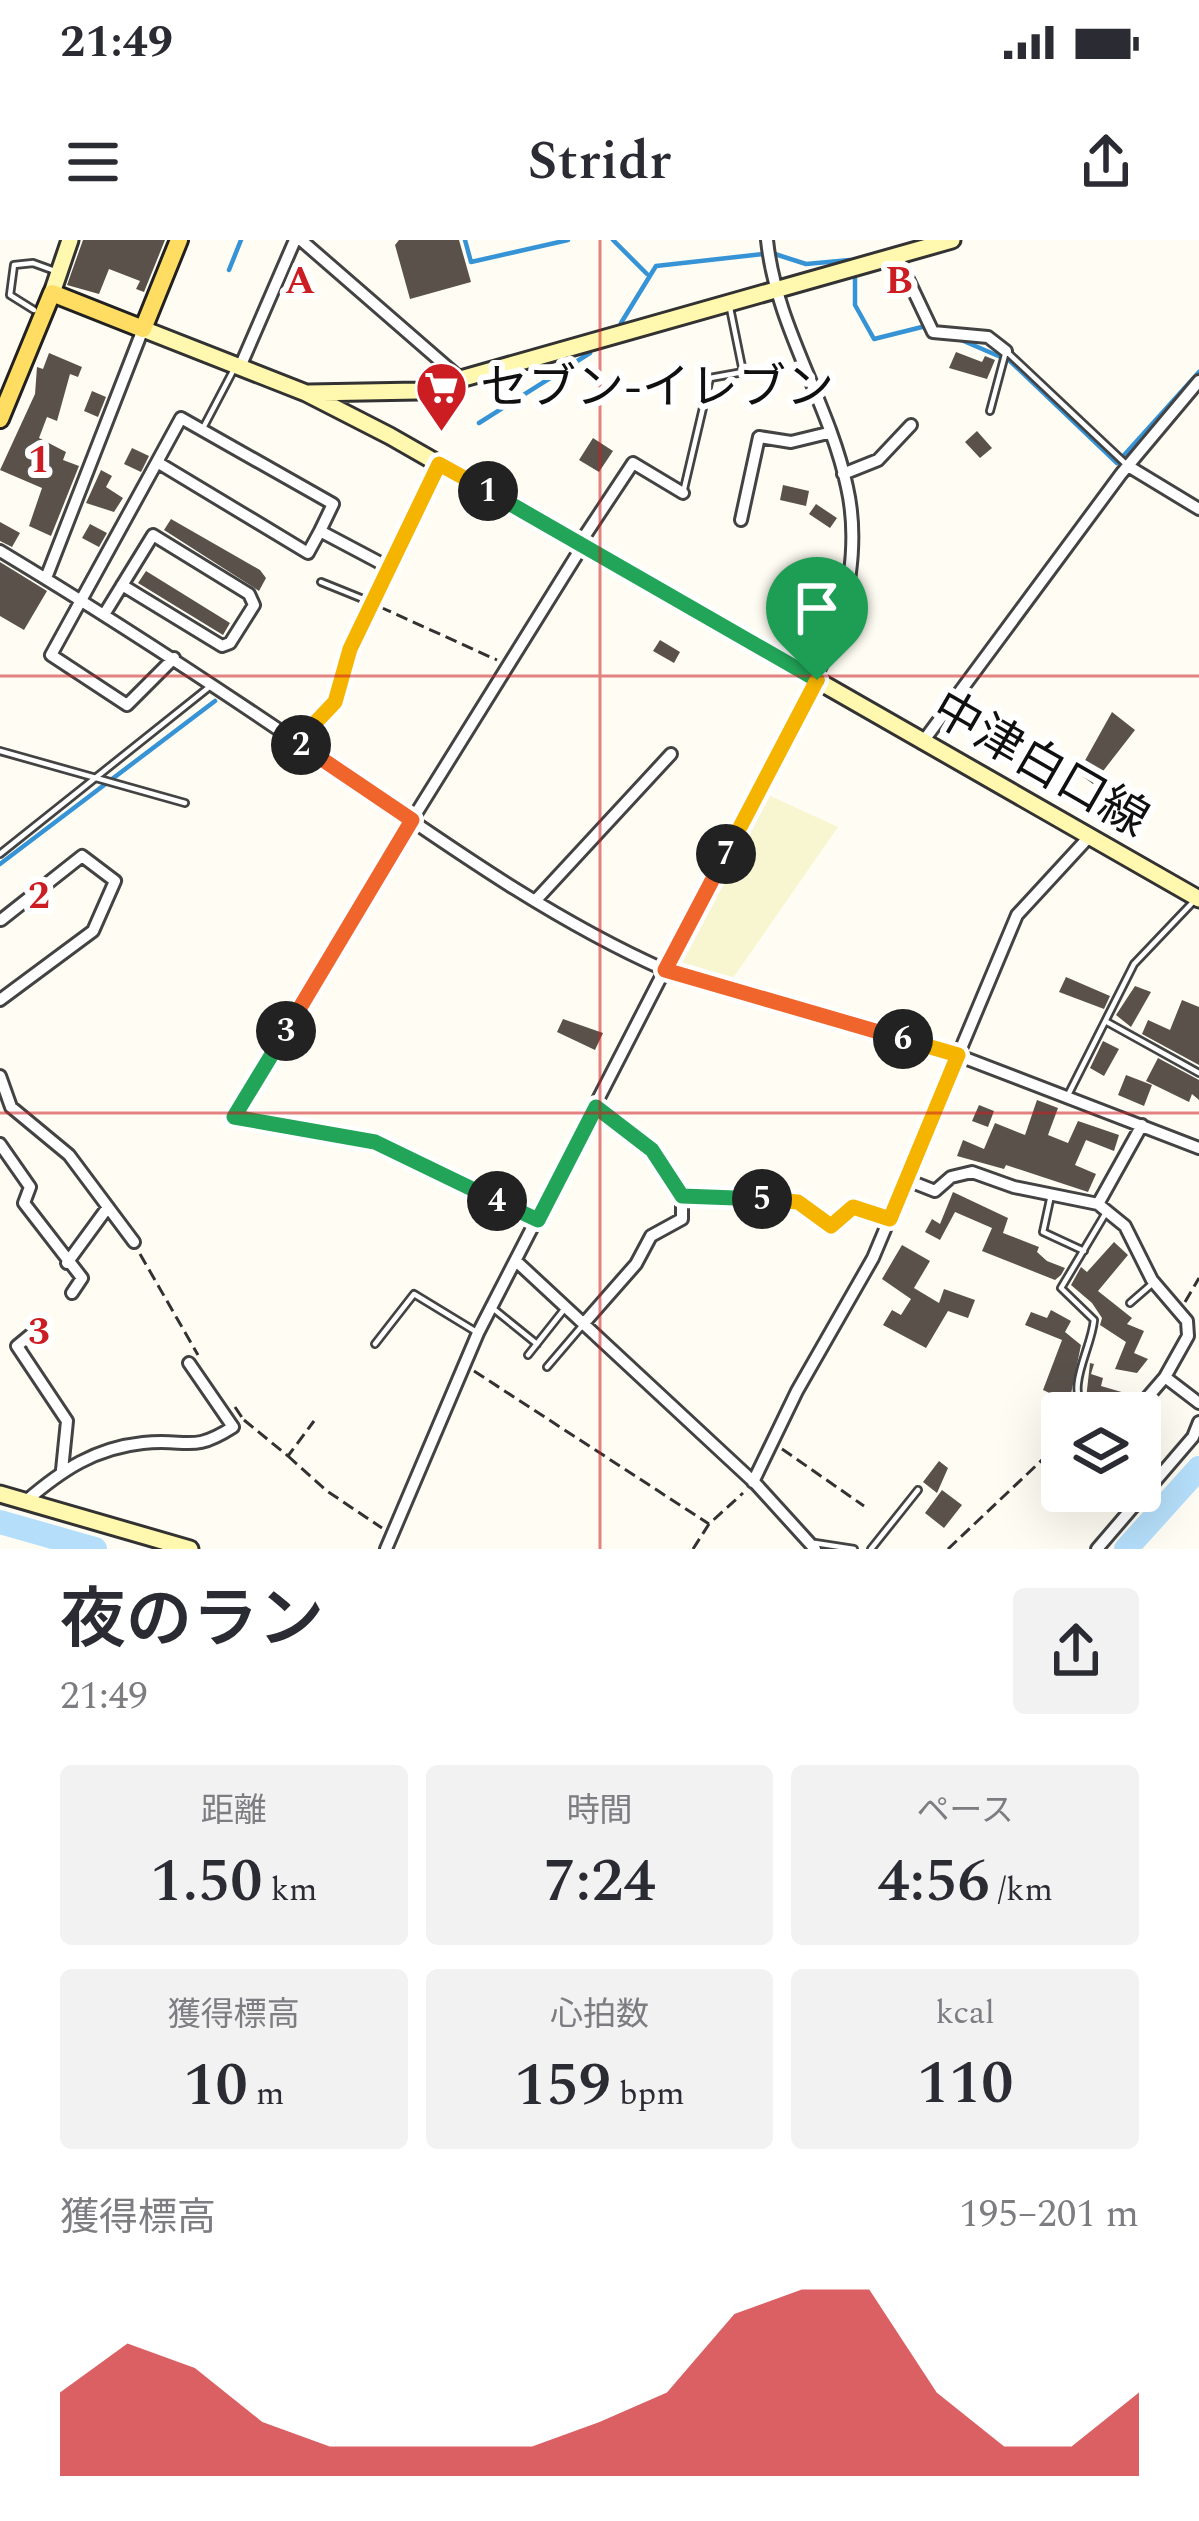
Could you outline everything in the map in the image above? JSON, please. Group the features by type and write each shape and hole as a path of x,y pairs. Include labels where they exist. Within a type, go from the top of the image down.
{"main road":[{"path":"0,419 70,240"},
{"path":"52,293 143,329 179,240"},
{"path":"306,393 418,392 952,240"},
{"name":"中津白口線","path":"143,329 306,393 439,464 1198,898"},
{"path":"357,420 364,395"},
{"path":"0,1494 190,1549"}],"street":[{"path":"238,366 298,240 461,379"},
{"path":"386,1549 491,1307 842,625 855,549 843,474 776,291 767,240"},
{"path":"897,256 933,332 988,338 1006,351"},
{"path":"46,578 143,329"},
{"path":"922,743 1128,466 1199,382"},
{"path":"157,462 308,554 333,504 181,418 51,655 127,705 174,658"},
{"path":"843,474 878,460 911,425"},
{"path":"741,520 759,437 791,442 829,433"},
{"path":"412,820 633,463 683,493"},
{"path":"375,599 439,464"},
{"path":"1128,466 1199,509"},
{"path":"320,530 388,567"},
{"path":"105,613 152,535 249,595 254,605 230,644 222,646 122,585"},
{"path":"0,550 174,658 535,902 665,970 958,1055 1199,1148"},
{"path":"535,902 670,754"},
{"path":"754,1483 890,1219 1017,915 1088,838"},
{"path":"0,1000 93,931 115,881 82,856 2,920"},
{"path":"0,1076 11,1107 69,1155 134,1241"},
{"path":"0,1116 11,1107"},
{"path":"1102,1208 1142,1125"},
{"path":"0,1144 30,1187 24,1203 82,1278 72,1293"},
{"path":"907,1180 935,1191 951,1178 973,1172 1102,1208 1125,1226 1154,1282 1183,1316 1188,1336 1153,1392"},
{"path":"585,1322 636,1264 651,1235 682,1219 682,1196"},
{"path":"67,1263 108,1207"},
{"path":"516,1261 815,1546"},
{"path":"34,1332 17,1346 67,1421 62,1470"},
{"path":"26,1501 62,1470 118,1446 150,1442 203,1446 238,1423 189,1363"},
{"path":"1166,1377 1199,1403"},
{"path":"1097,1549 1193,1437 1199,1422"}],"lane":[{"path":"34,310 10,296 14,265 33,263 59,272"},
{"path":"683,493 710,378 742,372 729,304"},
{"path":"990,410 1006,351 1128,466"},
{"path":"202,430 238,366"},
{"path":"297,742 335,702 350,649 375,599 321,582"},
{"path":"0,854 212,684"},
{"path":"0,751 185,803"},
{"path":"1066,1097 1134,964 1198,898"},
{"path":"1107,1022 1199,1073"},
{"path":"1053,1192 1042,1229 1084,1251"},
{"path":"1076,1392 1094,1320 1061,1288 1102,1208"},
{"path":"1130,1304 1154,1282"},
{"path":"375,1344 413,1294 478,1334"},
{"path":"529,1355 567,1306"},
{"path":"491,1307 537,1344"},
{"path":"547,1367 585,1322"},
{"path":"871,1549 918,1490"},
{"path":"815,1546 854,1549"}],"path":[{"path":"375,599 508,665"},
{"path":"412,820 234,1117 375,1142 538,1220"},
{"path":"596,1107 652,1150 682,1196 788,1200 831,1226 853,1207 890,1219"},
{"path":"134,1241 205,1365"},
{"path":"1183,1316 1188,1294 1199,1278"},
{"path":"465,1365 709,1524"},
{"path":"230,1401 238,1423 392,1535"},
{"path":"288,1456 314,1421"},
{"path":"772,1442 863,1507"},
{"path":"948,1549 1041,1461"},
{"path":"693,1549 709,1524 754,1483"}],"shaded area":[{"path":"766,794 838,827 733,978 677,961"}],"building":[{"path":"83,240 165,240 144,292 136,289 140,281 109,269 99,294 67,285"},
{"path":"399,240 459,240 471,282 410,299 395,245"},
{"path":"956,352 982,362 985,356 995,360 987,379 949,368"},
{"path":"49,353 82,367 78,377 70,374 57,421 47,417 39,438 66,452 63,460 79,466 51,536 29,526 42,488 0,470 35,394 37,367 43,369"},
{"path":"92,391 106,397 98,417 84,411"},
{"path":"977,431 992,448 980,458 965,442"},
{"path":"593,438 613,451 599,472 579,460"},
{"path":"132,448 149,456 141,472 124,464"},
{"path":"101,470 112,476 106,487 123,498 114,512 86,503"},
{"path":"783,485 809,491 806,506 780,500"},
{"path":"816,504 837,518 830,528 809,514"},
{"path":"171,519 260,570 266,578 259,591 164,530"},
{"path":"0,522 20,533 12,547 0,541"},
{"path":"90,524 107,533 99,547 82,538"},
{"path":"0,562 47,591 24,630 0,616"},
{"path":"146,571 230,623 223,635 138,583"},
{"path":"660,640 680,652 674,663 653,651"},
{"path":"1112,712 1135,730 1093,784 1078,773"},
{"path":"1066,977 1110,996 1104,1009 1059,992"},
{"path":"1135,986 1151,992 1131,1027 1116,1015"},
{"path":"1182,1000 1199,1007 1199,1065 1142,1034 1148,1020 1170,1030"},
{"path":"563,1019 603,1033 595,1050 557,1032"},
{"path":"1103,1041 1119,1049 1104,1076 1090,1068"},
{"path":"1158,1058 1199,1080 1199,1100 1192,1094 1189,1102 1146,1081"},
{"path":"1126,1075 1152,1085 1144,1106 1118,1095"},
{"path":"1037,1100 1058,1108 1048,1135 1068,1143 1078,1121 1119,1135 1114,1151 1086,1140 1075,1165 1096,1174 1088,1192 1006,1165 1004,1169 957,1156 963,1140 984,1149 995,1123 1025,1135"},
{"path":"979,1105 994,1111 988,1127 972,1121"},
{"path":"953,1192 1008,1218 1003,1233 1039,1247 1037,1252 1047,1261 1065,1268 1061,1275 1055,1280 982,1251 992,1228 955,1212 940,1240 925,1232 932,1219 940,1224"},
{"path":"1114,1242 1128,1255 1098,1291 1132,1318 1127,1324 1144,1331 1134,1353 1148,1359 1137,1373 1115,1369 1126,1342 1100,1325 1102,1318 1092,1303 1071,1285 1081,1267 1087,1272"},
{"path":"902,1245 930,1261 914,1288 939,1303 944,1289 975,1300 968,1318 948,1311 926,1348 883,1325 892,1310 901,1315 911,1299 882,1279"},
{"path":"1051,1310 1071,1321 1065,1332 1081,1345 1071,1392 1043,1390 1062,1340 1025,1325 1031,1312 1047,1318"},
{"path":"1090,1363 1094,1364 1091,1374 1103,1378 1101,1386 1122,1392 1087,1392"},
{"path":"939,1461 948,1468 937,1493 923,1482"},
{"path":"942,1490 962,1505 944,1528 925,1513"}],"waterway":[{"path":"229,270 241,240"},
{"path":"465,240 471,262 568,240"},
{"path":"613,240 647,274"},
{"path":"621,323 656,266 763,254"},
{"path":"775,254 806,264 850,260"},
{"path":"855,278 855,305 874,339 926,326"},
{"path":"959,339 1010,361 1117,463 1199,372"},
{"path":"479,423 590,353"},
{"path":"0,864 215,701"},
{"path":"1126,1549 1199,1468"},
{"path":"0,1522 95,1549"}],"place":[{"name":"セブン-イレブン","path":"441,434"}],"route":[{"path":"439,464 817,680 665,970 958,1055 890,1219 853,1207 831,1226 798,1202 682,1196 652,1150 596,1107 538,1220 375,1142 234,1117 412,820 297,742 311,722 335,702 350,649 439,464"}]}
